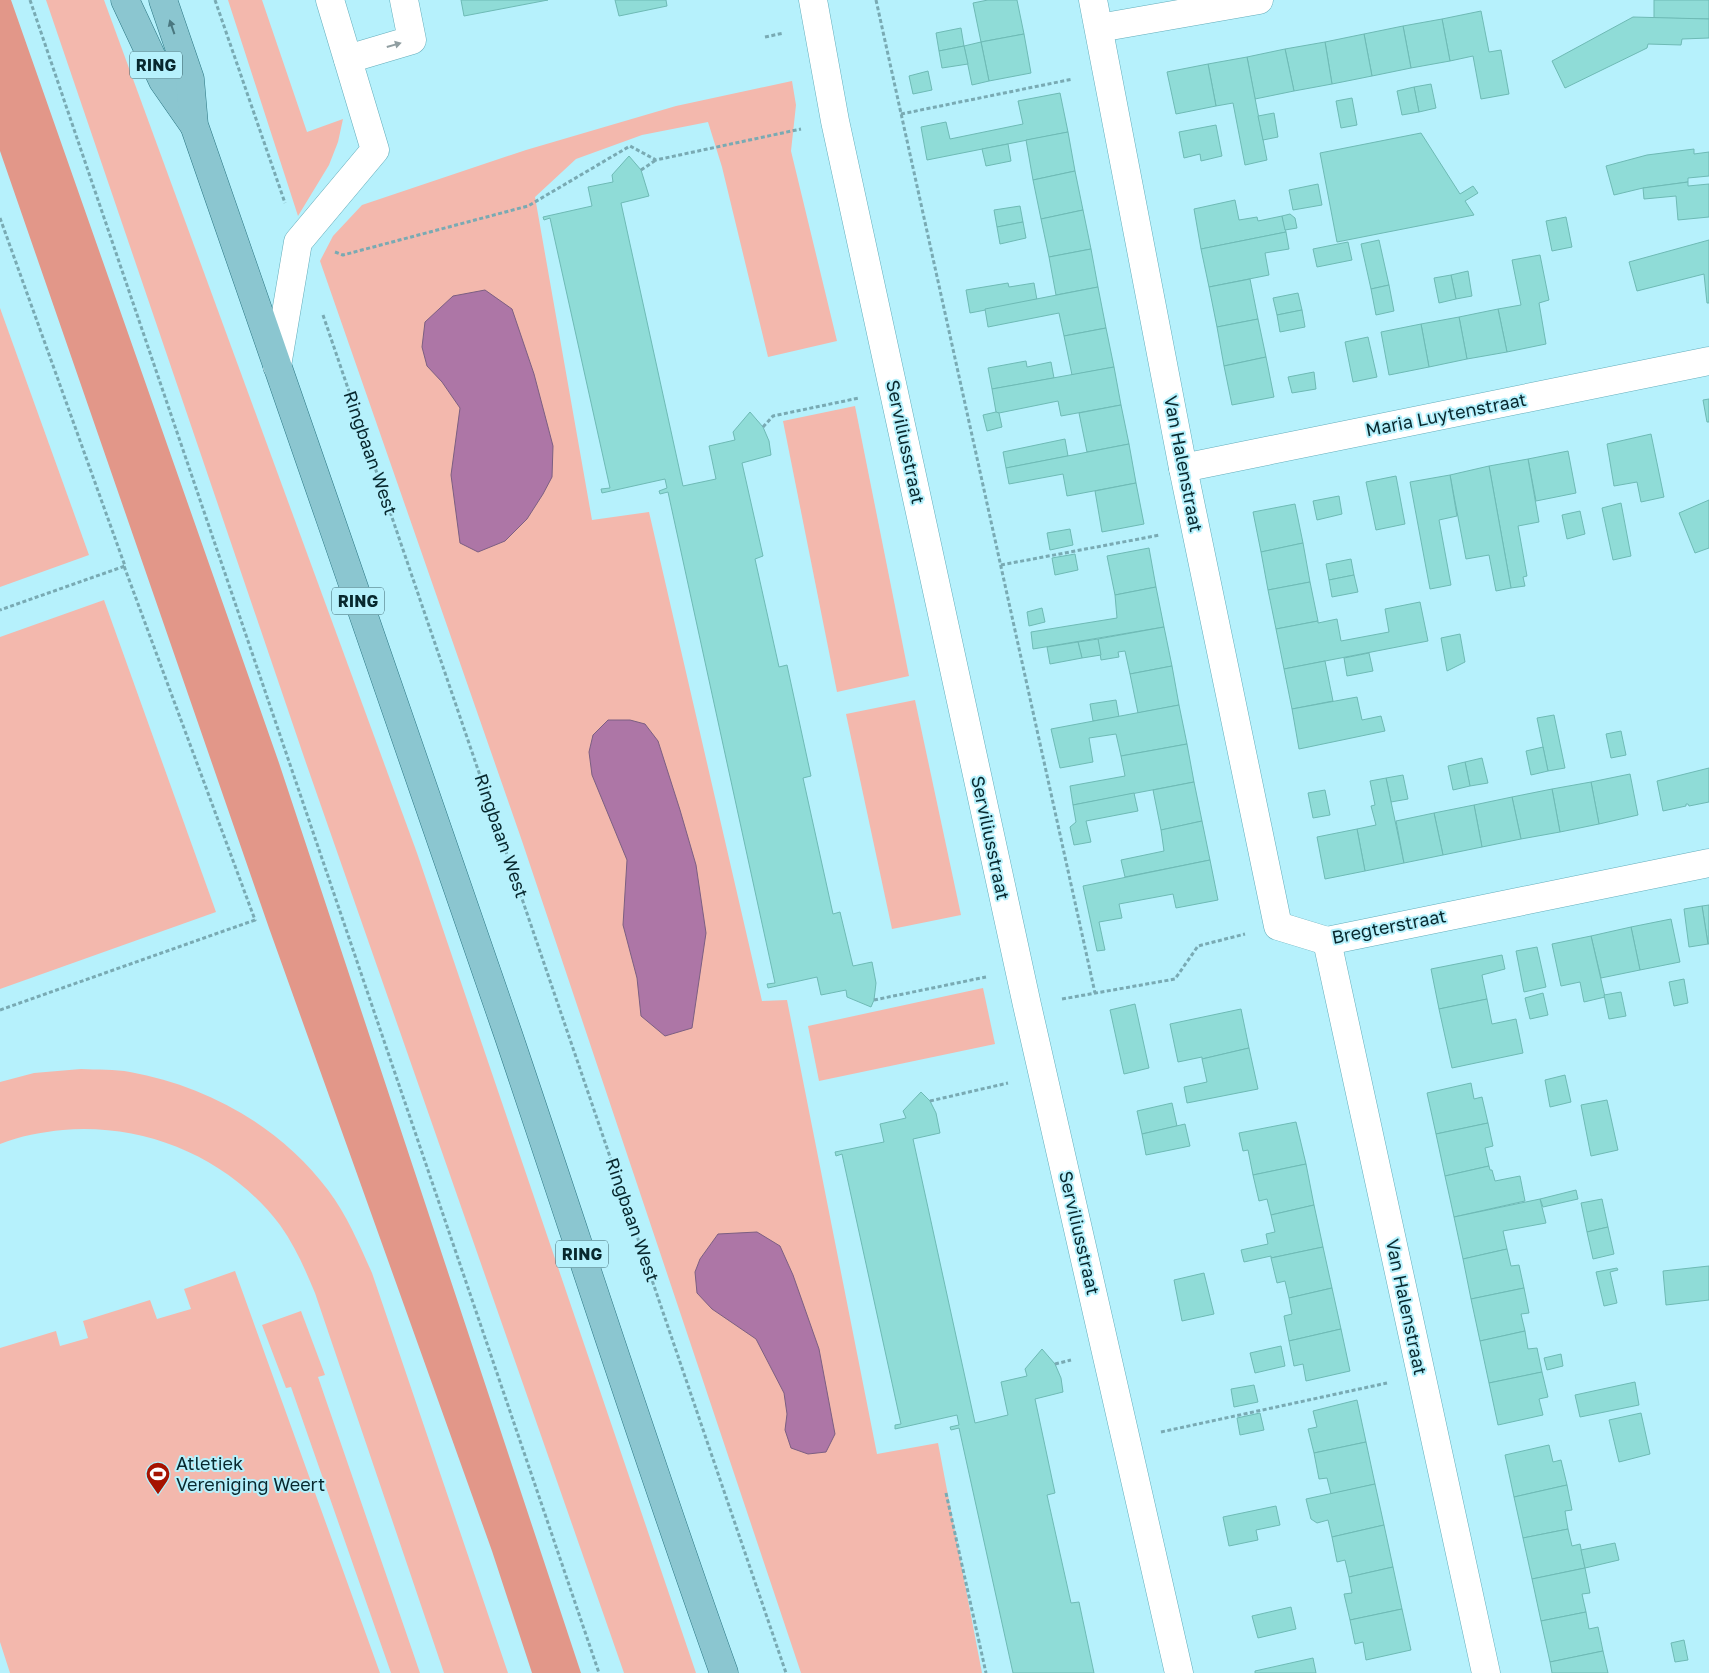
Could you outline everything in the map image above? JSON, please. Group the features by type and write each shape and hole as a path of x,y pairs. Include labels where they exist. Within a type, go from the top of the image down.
{"main road":[{"name":"RING","path":"125,0 163,81 194,125"},
{"name":"RING","path":"163,0 190,79 194,125 446,854 574,1229 689,1575 724,1673"}],"street":[{"path":"277,366 298,242 375,150 330,0"},
{"path":"348,59 412,40 404,0"},
{"name":"Serviliusstraat","path":"813,0 835,121 1019,970 1179,1673"},
{"name":"Van Halenstraat","path":"1093,0 1183,468 1278,926"},
{"path":"1099,28 1259,0"},
{"name":"Maria Luytenstraat","path":"1183,468 1709,362"},
{"name":"Bregterstraat","path":"1278,926 1327,941 1709,863"},
{"name":"Van Halenstraat","path":"1327,941 1486,1673"}],"path":[{"path":"30,0 599,1673"},
{"path":"215,0 298,242 343,255 528,206 630,146 656,160"},
{"path":"876,0 1095,993"},
{"path":"901,114 1108,72"},
{"path":"641,170 656,160 835,121"},
{"path":"0,218 124,566 254,920 0,1010"},
{"name":"Ringbaan West","path":"320,308 786,1673"},
{"path":"763,427 773,416 894,390"},
{"path":"1001,565 1195,528"},
{"path":"0,610 124,566"},
{"path":"1027,1005 1175,979 1198,946 1278,926"},
{"path":"874,1000 1019,970"},
{"path":"930,1101 1043,1074"},
{"path":"1126,1440 1421,1376"},
{"path":"946,1493 986,1673"}],"shaded area":[{"path":"0,0 11,0 279,763 581,1673 532,1673 492,1551 269,928 0,151"},
{"path":"46,0 104,0 417,853 696,1673 624,1673 305,760"},
{"path":"228,0 262,0 307,132 343,119 338,142 329,165 298,216"},
{"path":"792,81 796,105 791,151 837,341 768,357 722,167 708,122 642,135 576,159 535,197 592,520 649,512 762,1001 787,1000 877,1454 938,1443 982,1673 801,1673 522,841 320,261 333,236 362,205 526,150 676,106"},
{"path":"485,290 512,309 534,374 553,446 552,477 527,519 505,541 478,552 460,543 451,475 460,408 442,382 427,366 422,347 425,322 453,296"},
{"path":"0,308 89,555 0,587"},
{"path":"855,406 909,676 837,692 783,421"},
{"path":"104,600 216,912 0,989 0,637"},
{"path":"915,700 961,915 892,929 846,714"},
{"path":"608,720 630,720 645,724 658,741 696,865 706,933 692,1028 665,1036 641,1016 637,978 623,925 627,860 592,775 589,752 593,735"},
{"path":"983,988 995,1044 819,1081 808,1026"},
{"path":"81,1069 130,1072 159,1078 187,1087 214,1099 240,1112 265,1128 309,1167 328,1190 341,1209 372,1273 508,1673 444,1673 315,1293 290,1241 280,1225 259,1201 236,1181 211,1164 184,1150 155,1139 125,1132 94,1129 63,1130 31,1135 0,1144 0,1082 34,1073"},
{"path":"757,1232 780,1246 793,1275 819,1349 835,1434 826,1452 808,1454 791,1448 785,1430 787,1414 784,1393 756,1339 712,1309 697,1293 695,1272 700,1259 718,1234"},
{"name":"Atletiek Vereniging Weert","path":"235,1271 380,1673 10,1673 0,1642 0,1348 56,1331 60,1346 88,1338 83,1321 150,1300 157,1319 191,1309 184,1289"},
{"path":"301,1311 325,1375 318,1377 420,1673 391,1673 291,1387 286,1388 262,1325"}],"building":[{"path":"461,0 548,0 464,16"},
{"path":"615,0 666,0 667,6 619,16"},
{"path":"988,0 1017,0 1024,34 981,42 973,3"},
{"path":"1654,0 1709,0 1709,19 1654,18"},
{"path":"1481,11 1489,52 1501,50 1509,94 1481,99 1473,56 1450,61 1442,19"},
{"path":"1633,17 1709,19 1709,38 1682,39 1681,45 1648,44 1647,48 1565,88 1552,61"},
{"path":"1442,19 1450,61 1411,68 1403,26"},
{"path":"1403,26 1411,68 1372,76 1364,34"},
{"path":"961,28 964,46 939,51 936,33"},
{"path":"1024,34 1031,73 989,81 981,42"},
{"path":"1364,34 1372,76 1332,84 1325,42"},
{"path":"981,42 989,81 972,85 964,46"},
{"path":"1325,42 1332,84 1294,91 1285,49"},
{"path":"964,46 968,64 942,68 939,51"},
{"path":"1285,49 1294,91 1255,99 1247,57"},
{"path":"1247,57 1267,160 1245,165 1233,103 1216,106 1208,64"},
{"path":"1208,64 1216,106 1176,114 1167,72"},
{"path":"928,71 932,90 913,94 909,76"},
{"path":"1431,84 1436,108 1419,112 1414,87"},
{"path":"1414,87 1419,112 1402,115 1397,91"},
{"path":"1060,93 1068,132 927,160 921,127 946,122 950,139 1023,124 1018,101"},
{"path":"1352,98 1357,125 1341,128 1336,101"},
{"path":"1274,113 1278,137 1263,140 1258,116"},
{"path":"1216,125 1222,156 1201,161 1200,154 1184,158 1179,132"},
{"path":"1068,132 1075,171 1033,180 1026,140"},
{"path":"1421,133 1460,194 1473,186 1478,193 1465,201 1474,215 1337,242 1320,153"},
{"path":"1008,144 1011,161 986,166 982,149"},
{"path":"1694,149 1694,154 1709,152 1709,176 1688,178 1688,182 1643,188 1614,195 1606,166 1647,155"},
{"path":"629,156 641,170 649,196 621,203 683,486 716,479 709,446 735,440 733,432 750,412 763,427 769,441 771,455 742,463 763,556 755,559 779,667 787,665 811,776 803,778 833,914 840,912 853,966 872,962 876,983 874,1000 871,1007 847,997 846,990 821,995 817,977 768,988 767,984 775,983 668,492 660,494 659,491 667,488 665,479 602,493 601,489 610,488 550,218 544,220 543,217 592,206 588,187 613,182 612,175"},
{"path":"1075,171 1083,210 1041,219 1033,180"},
{"path":"1688,182 1688,186 1709,184 1709,217 1678,220 1676,196 1644,199 1643,188"},
{"path":"1318,184 1322,205 1293,210 1289,190"},
{"path":"1235,200 1239,220 1257,217 1258,221 1282,216 1286,232 1201,249 1194,209"},
{"path":"1020,206 1023,222 997,227 994,210"},
{"path":"1083,210 1091,249 1049,257 1041,219"},
{"path":"1290,214 1295,218 1297,228 1285,230 1282,216"},
{"path":"1566,217 1572,247 1552,251 1546,221"},
{"path":"1023,222 1026,238 1000,244 997,227"},
{"path":"1286,232 1289,249 1265,253 1269,275 1209,287 1201,249"},
{"path":"1379,240 1389,285 1371,289 1361,244"},
{"path":"1709,240 1709,303 1707,303 1704,274 1637,291 1629,262"},
{"path":"1348,242 1352,260 1317,267 1313,249"},
{"path":"1091,249 1098,287 1056,295 1049,257"},
{"path":"1540,255 1549,300 1539,303 1546,344 1507,352 1498,309 1521,305 1512,260"},
{"path":"1468,271 1472,296 1456,299 1451,275"},
{"path":"1451,275 1456,299 1439,303 1434,278"},
{"path":"1250,279 1258,319 1217,327 1209,287"},
{"path":"1008,283 1009,287 1034,283 1037,300 970,313 966,290"},
{"path":"1389,285 1394,311 1376,315 1371,289"},
{"path":"1098,287 1106,328 1064,336 1059,313 988,327 985,309"},
{"path":"1298,293 1302,310 1277,315 1273,298"},
{"path":"1498,309 1507,352 1467,359 1459,317"},
{"path":"1302,310 1305,327 1280,332 1277,315"},
{"path":"1459,317 1467,359 1429,367 1421,324"},
{"path":"1258,319 1266,357 1224,366 1217,327"},
{"path":"1421,324 1429,367 1389,375 1381,332"},
{"path":"1106,328 1114,367 1072,375 1064,336"},
{"path":"1368,337 1377,377 1353,382 1345,342"},
{"path":"1266,357 1274,397 1232,405 1224,366"},
{"path":"1026,361 1027,367 1051,362 1054,378 992,389 988,368"},
{"path":"1114,367 1121,405 1061,416 1058,401 999,413 996,412 992,389"},
{"path":"1314,372 1316,389 1292,393 1288,377"},
{"path":"1709,399 1709,422 1707,422 1703,400"},
{"path":"1121,405 1129,444 1087,452 1079,413"},
{"path":"999,413 1002,427 987,431 983,415"},
{"path":"1651,434 1664,497 1641,502 1637,482 1614,486 1607,444"},
{"path":"1065,439 1068,456 1006,468 1003,452"},
{"path":"1129,444 1136,483 1067,496 1063,474 1009,484 1006,468"},
{"path":"1568,451 1576,493 1536,501 1528,459"},
{"path":"1528,459 1539,522 1518,526 1527,576 1523,577 1525,586 1511,588 1489,466"},
{"path":"1489,466 1511,588 1496,591 1489,555 1466,559 1450,475"},
{"path":"1450,475 1457,516 1439,520 1451,585 1430,589 1410,482"},
{"path":"1396,476 1405,524 1376,530 1366,482"},
{"path":"1136,483 1144,524 1102,532 1095,491"},
{"path":"1339,496 1342,514 1317,520 1313,501"},
{"path":"1709,500 1709,548 1695,553 1679,513"},
{"path":"1621,503 1631,556 1613,560 1602,508"},
{"path":"1295,504 1303,543 1261,552 1253,512"},
{"path":"1580,511 1585,534 1567,539 1562,515"},
{"path":"1070,529 1073,545 1050,550 1047,533"},
{"path":"1303,543 1310,582 1268,590 1261,552"},
{"path":"1149,548 1156,587 1115,595 1107,556"},
{"path":"1075,554 1078,570 1055,575 1052,558"},
{"path":"1351,559 1354,575 1329,580 1326,564"},
{"path":"1354,575 1358,592 1332,597 1329,580"},
{"path":"1310,582 1318,621 1276,629 1268,590"},
{"path":"1156,587 1164,627 1033,649 1031,632 1117,618 1115,595"},
{"path":"1420,602 1428,641 1284,669 1276,629 1337,619 1341,641 1389,632 1385,609"},
{"path":"1042,608 1045,622 1029,626 1027,612"},
{"path":"1164,627 1172,666 1130,674 1125,651 1118,652 1119,657 1101,660 1098,639"},
{"path":"1460,634 1465,662 1447,671 1441,638"},
{"path":"1098,639 1101,655 1082,658 1078,642"},
{"path":"1078,642 1082,658 1050,664 1047,647"},
{"path":"1369,653 1373,671 1347,676 1344,658"},
{"path":"1325,661 1333,701 1292,709 1284,669"},
{"path":"1172,666 1179,705 1138,713 1130,674"},
{"path":"1357,697 1362,720 1381,716 1385,731 1299,749 1292,709"},
{"path":"1116,700 1119,717 1093,721 1090,704"},
{"path":"1179,705 1187,744 1121,756 1116,734 1089,738 1093,762 1060,768 1051,729"},
{"path":"1554,715 1565,768 1548,771 1537,718"},
{"path":"1621,731 1626,755 1611,758 1606,734"},
{"path":"1187,744 1194,782 1073,805 1070,786 1125,776 1121,756"},
{"path":"1543,747 1548,771 1531,775 1526,751"},
{"path":"1482,758 1488,783 1470,786 1465,762"},
{"path":"1465,762 1470,786 1453,790 1448,766"},
{"path":"1709,768 1709,802 1689,806 1686,804 1686,806 1663,811 1657,781"},
{"path":"1630,774 1638,815 1599,824 1591,782"},
{"path":"1403,775 1408,799 1391,802 1386,778"},
{"path":"1386,778 1404,863 1365,871 1357,829 1376,825 1371,806 1375,805 1370,781"},
{"path":"1194,782 1202,821 1161,830 1153,790"},
{"path":"1591,782 1599,824 1560,832 1552,789"},
{"path":"1552,789 1560,832 1521,839 1512,797"},
{"path":"1325,790 1330,815 1313,818 1308,793"},
{"path":"1134,793 1138,811 1086,821 1091,842 1074,845 1070,827 1076,822 1073,805"},
{"path":"1512,797 1521,839 1482,847 1474,805"},
{"path":"1474,805 1482,847 1443,855 1434,813"},
{"path":"1434,813 1443,855 1404,863 1396,821"},
{"path":"1202,821 1210,860 1125,877 1121,860 1164,851 1161,830"},
{"path":"1357,829 1365,871 1325,879 1317,837"},
{"path":"1210,860 1218,900 1176,908 1173,894 1119,904 1122,918 1099,922 1105,950 1097,951 1083,886"},
{"path":"1709,905 1709,944 1708,944 1702,906"},
{"path":"1702,906 1708,944 1689,947 1684,909"},
{"path":"1671,919 1680,962 1640,970 1631,927"},
{"path":"1631,927 1640,970 1601,978 1591,936"},
{"path":"1591,936 1605,997 1584,1002 1580,982 1561,986 1552,944"},
{"path":"1537,947 1546,987 1524,992 1516,951"},
{"path":"1502,955 1505,969 1482,975 1487,999 1439,1009 1431,969"},
{"path":"1684,979 1688,1003 1674,1006 1669,982"},
{"path":"1621,992 1626,1016 1609,1019 1604,995"},
{"path":"1543,993 1548,1015 1530,1019 1525,998"},
{"path":"1487,999 1492,1024 1516,1019 1523,1053 1452,1068 1439,1009"},
{"path":"1135,1004 1149,1068 1124,1074 1110,1010"},
{"path":"1241,1009 1249,1048 1202,1059 1202,1057 1178,1062 1170,1024"},
{"path":"1249,1048 1258,1089 1187,1103 1184,1087 1207,1082 1202,1059"},
{"path":"1565,1075 1571,1102 1550,1107 1545,1080"},
{"path":"1471,1083 1474,1099 1482,1097 1488,1123 1436,1134 1427,1093"},
{"path":"921,1092 930,1101 936,1113 940,1133 913,1139 975,1423 1008,1415 1001,1382 1027,1376 1025,1369 1042,1349 1055,1364 1061,1378 1063,1392 1035,1399 1055,1493 1047,1495 1071,1603 1079,1602 1094,1673 1013,1673 959,1428 951,1430 950,1427 959,1425 957,1415 895,1429 895,1425 901,1424 842,1154 836,1156 835,1152 884,1142 880,1124 906,1118 903,1111"},
{"path":"1607,1100 1618,1150 1591,1156 1581,1105"},
{"path":"1172,1103 1177,1126 1142,1134 1137,1111"},
{"path":"1296,1122 1306,1164 1253,1175 1248,1150 1243,1151 1239,1133"},
{"path":"1488,1123 1493,1146 1485,1148 1489,1166 1445,1176 1436,1134"},
{"path":"1185,1124 1190,1146 1146,1155 1142,1134"},
{"path":"1306,1164 1314,1205 1271,1215 1267,1199 1259,1201 1253,1175"},
{"path":"1489,1166 1495,1181 1520,1176 1525,1201 1454,1217 1445,1176"},
{"path":"1576,1190 1578,1199 1543,1207 1540,1199"},
{"path":"1540,1199 1546,1223 1503,1231 1507,1249 1463,1259 1454,1217"},
{"path":"1602,1199 1608,1227 1587,1232 1581,1203"},
{"path":"1314,1205 1323,1247 1244,1262 1241,1250 1268,1244 1266,1234 1275,1232 1271,1215"},
{"path":"1608,1227 1614,1254 1593,1259 1587,1232"},
{"path":"1323,1247 1332,1288 1289,1298 1285,1281 1277,1283 1271,1258"},
{"path":"1507,1249 1511,1266 1519,1265 1524,1288 1471,1299 1463,1259"},
{"path":"1709,1266 1709,1300 1666,1305 1663,1271"},
{"path":"1617,1268 1618,1270 1610,1272 1617,1303 1604,1306 1596,1272"},
{"path":"1204,1273 1214,1314 1182,1321 1174,1280"},
{"path":"1332,1288 1341,1329 1289,1341 1284,1316 1292,1314 1289,1298"},
{"path":"1524,1288 1529,1313 1521,1314 1525,1331 1480,1341 1471,1299"},
{"path":"1341,1329 1350,1371 1306,1381 1303,1364 1294,1366 1289,1341"},
{"path":"1525,1331 1528,1349 1537,1348 1542,1372 1489,1383 1480,1341"},
{"path":"1281,1346 1285,1366 1255,1373 1250,1353"},
{"path":"1561,1354 1563,1366 1547,1370 1544,1358"},
{"path":"1542,1372 1548,1397 1539,1399 1543,1415 1498,1425 1489,1383"},
{"path":"1635,1382 1639,1405 1580,1417 1575,1395"},
{"path":"1254,1385 1258,1402 1234,1407 1231,1389"},
{"path":"1357,1400 1366,1442 1314,1453 1308,1429 1317,1427 1313,1411"},
{"path":"1260,1413 1264,1430 1240,1435 1237,1418"},
{"path":"1641,1413 1650,1454 1619,1462 1609,1420"},
{"path":"1366,1442 1375,1484 1331,1494 1327,1478 1319,1479 1314,1453"},
{"path":"1549,1445 1553,1462 1561,1460 1567,1485 1514,1497 1505,1455"},
{"path":"1375,1484 1384,1525 1332,1537 1328,1520 1317,1523 1311,1519 1306,1499"},
{"path":"1567,1485 1572,1510 1565,1511 1568,1529 1523,1538 1514,1497"},
{"path":"1276,1506 1280,1525 1256,1530 1258,1540 1229,1546 1223,1517"},
{"path":"1384,1525 1393,1567 1349,1577 1345,1560 1337,1562 1332,1537"},
{"path":"1568,1529 1572,1546 1580,1544 1585,1568 1532,1579 1523,1538"},
{"path":"1615,1543 1619,1560 1585,1568 1581,1550"},
{"path":"1393,1567 1402,1609 1350,1620 1344,1594 1352,1593 1349,1577"},
{"path":"1585,1568 1590,1593 1582,1594 1586,1612 1541,1621 1532,1579"},
{"path":"1291,1607 1296,1629 1258,1638 1252,1616"},
{"path":"1402,1609 1411,1650 1366,1660 1363,1642 1355,1644 1350,1620"},
{"path":"1586,1612 1589,1629 1598,1627 1603,1651 1550,1662 1541,1621"},
{"path":"1684,1640 1688,1660 1675,1662 1671,1643"},
{"path":"1603,1651 1608,1673 1552,1673 1550,1662"},
{"path":"1313,1658 1316,1673 1255,1673 1255,1671"}],"place":[{"name":"Atletiek Vereniging Weert","path":"158,1495"}]}
